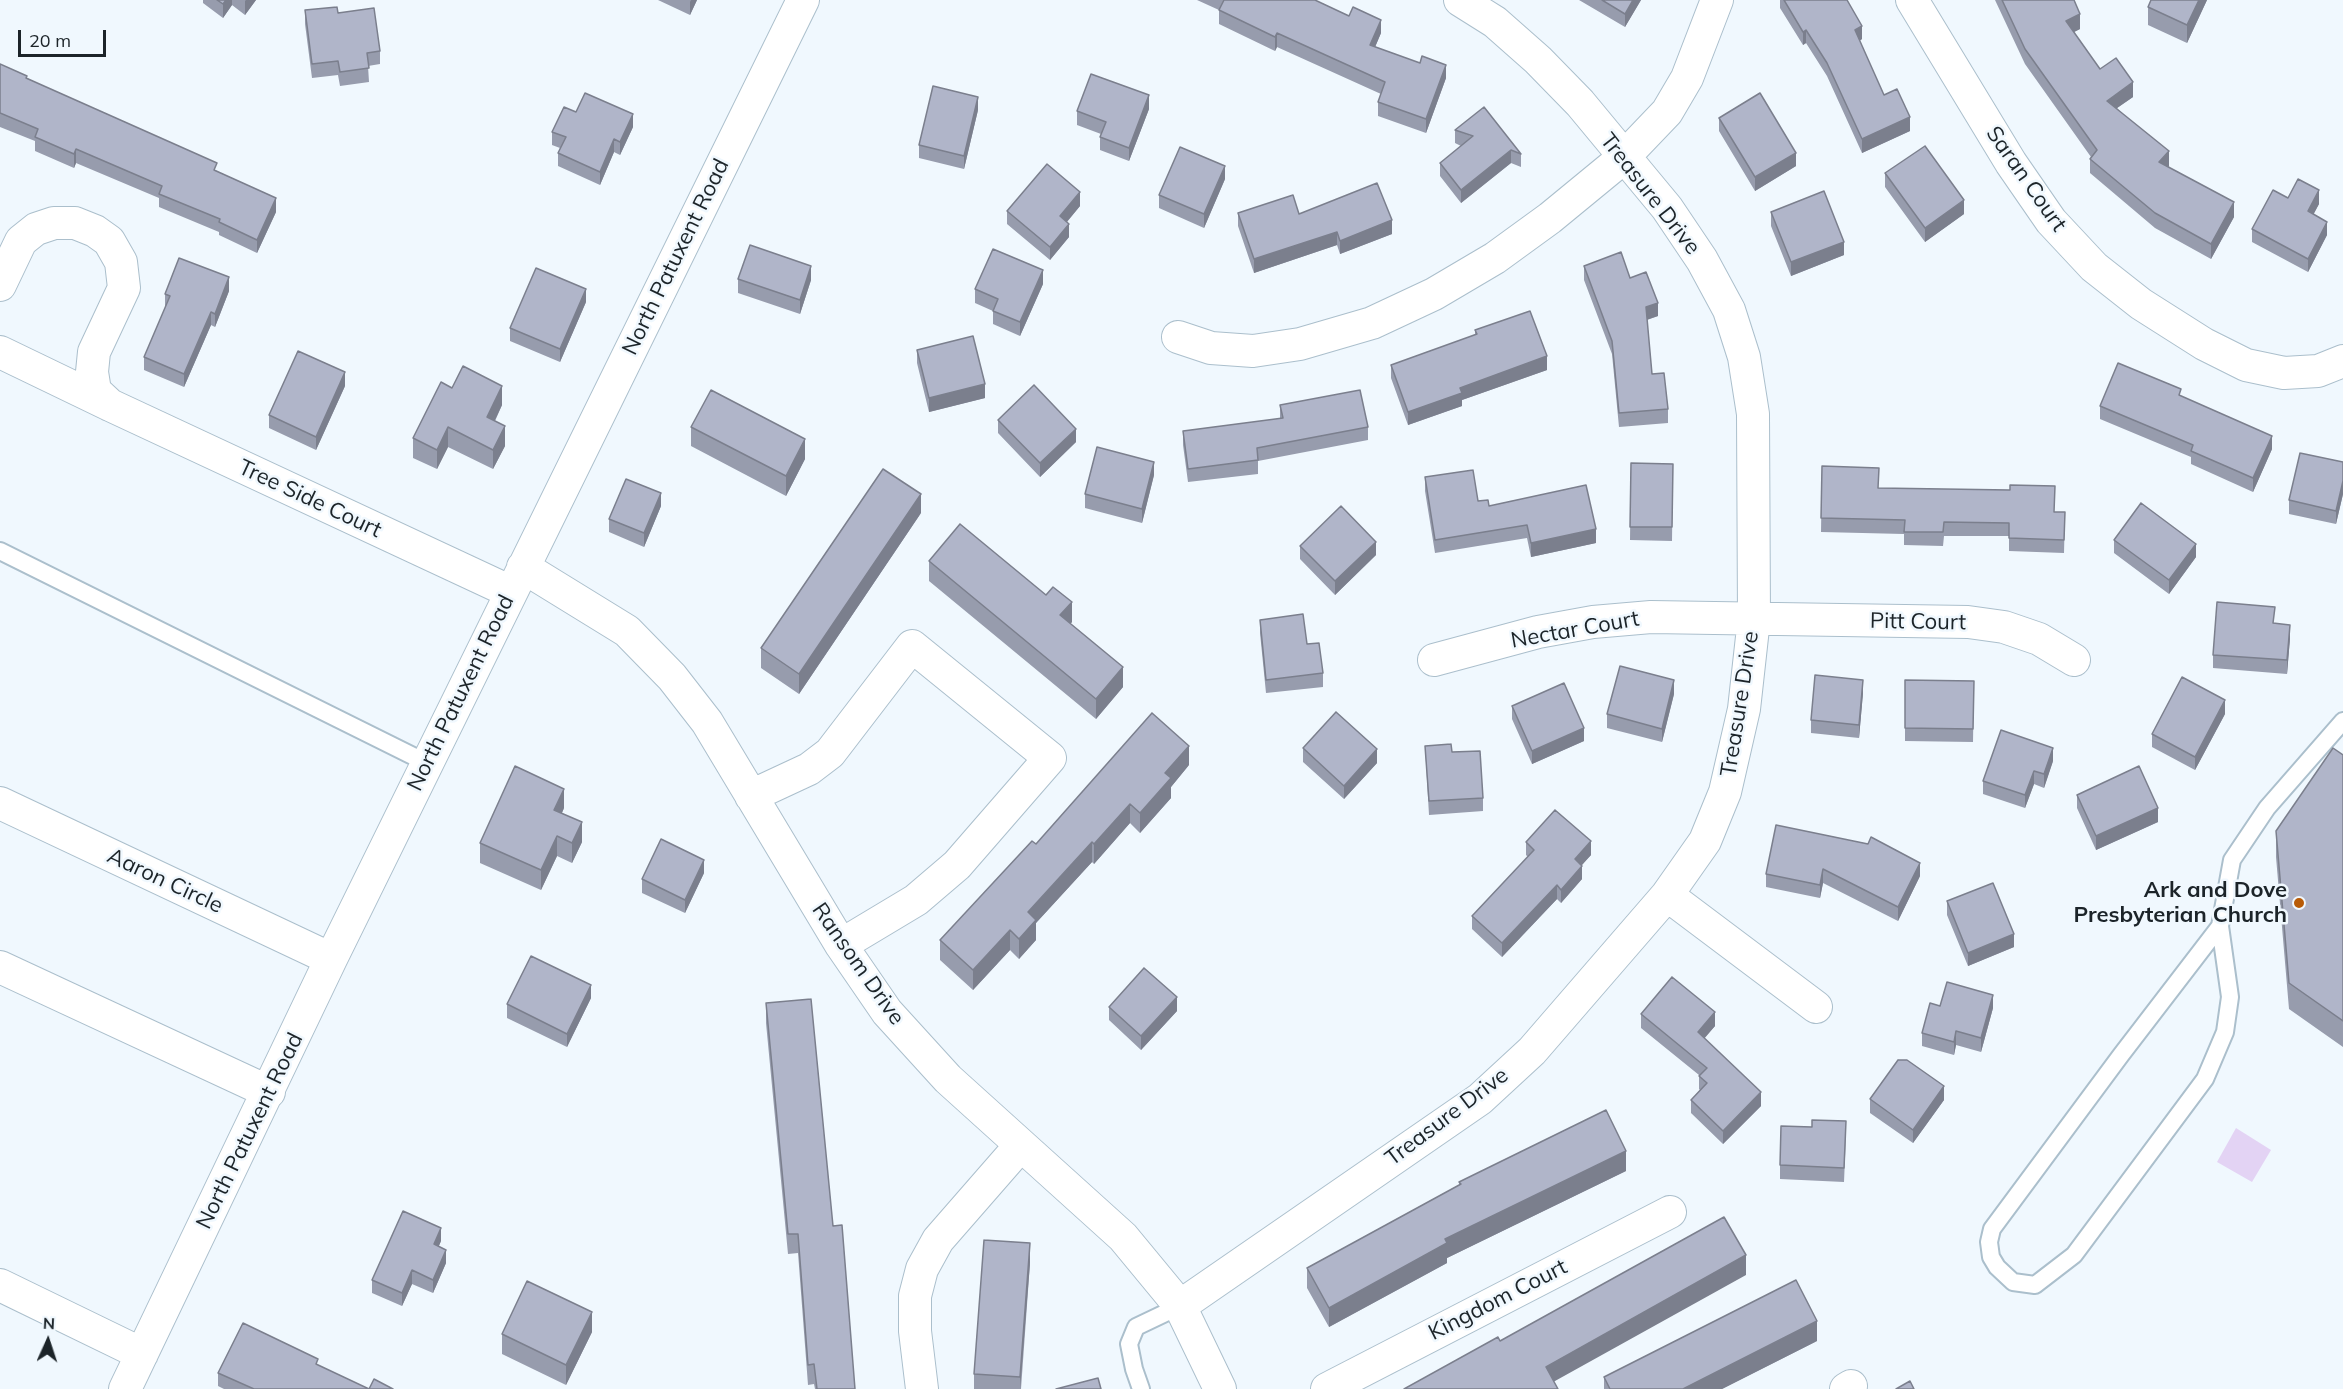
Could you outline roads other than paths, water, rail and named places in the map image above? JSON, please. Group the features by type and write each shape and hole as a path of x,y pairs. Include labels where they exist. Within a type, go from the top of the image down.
{"street":[{"name":"North Patuxent Road","path":"125,1389 331,959 803,0"},
{"name":"Treasure Drive","path":"1180,1306 1480,1099 1532,1051 1667,895 1705,841 1725,792 1744,710 1754,619 1753,414 1744,357 1729,310 1702,260 1666,208 1580,104 1538,60 1495,22 1460,0"},
{"path":"1178,337 1211,348 1253,351 1300,345 1372,323 1434,294 1495,258 1550,218 1623,158 1667,112 1687,78 1717,0"},
{"name":"Saran Court","path":"1912,0 2011,164 2051,221 2094,267 2141,304 2204,344 2246,364 2284,374 2318,371 2343,361"},
{"name":"Tree Side Court","path":"0,285 21,241 36,229 54,223 75,223 94,231 109,241 121,262 124,288 94,352 92,372 95,391 110,405"},
{"name":"Tree Side Court","path":"0,352 110,405 517,580"},
{"name":"Ransom Drive","path":"517,580 627,631 672,677 707,722 841,945 887,1012 948,1079 1123,1237 1180,1306 1220,1389"},
{"name":"Nectar Court","path":"1434,660 1538,632 1593,622 1651,617 1754,619"},
{"name":"Pitt Court","path":"1754,619 1968,622 2004,627 2039,639 2074,660"},
{"path":"751,796 809,769 830,753 912,646 1050,758 957,865 916,900 841,945"},
{"name":"Aaron Circle","path":"0,803 331,959"},
{"path":"1667,895 1816,1007"},
{"path":"0,967 269,1092"},
{"path":"922,1389 915,1331 915,1296 922,1269 938,1240 1020,1146"},
{"name":"Kingdom Court","path":"1327,1389 1670,1212"},
{"path":"0,1285 142,1354"}],"lane":[{"path":"0,551 427,763"},
{"path":"2220,926 1992,1229 1989,1242 1991,1257 1997,1268 2013,1282 2035,1285 2074,1255 2205,1079 2225,1032 2230,997 2220,926 2232,860 2267,808 2343,722"},
{"path":"1142,1389 1134,1369 1129,1344 1136,1327 1180,1306"}],"place":[{"name":"Ark and Dove Presbyterian Church","path":"2299,903"}]}
